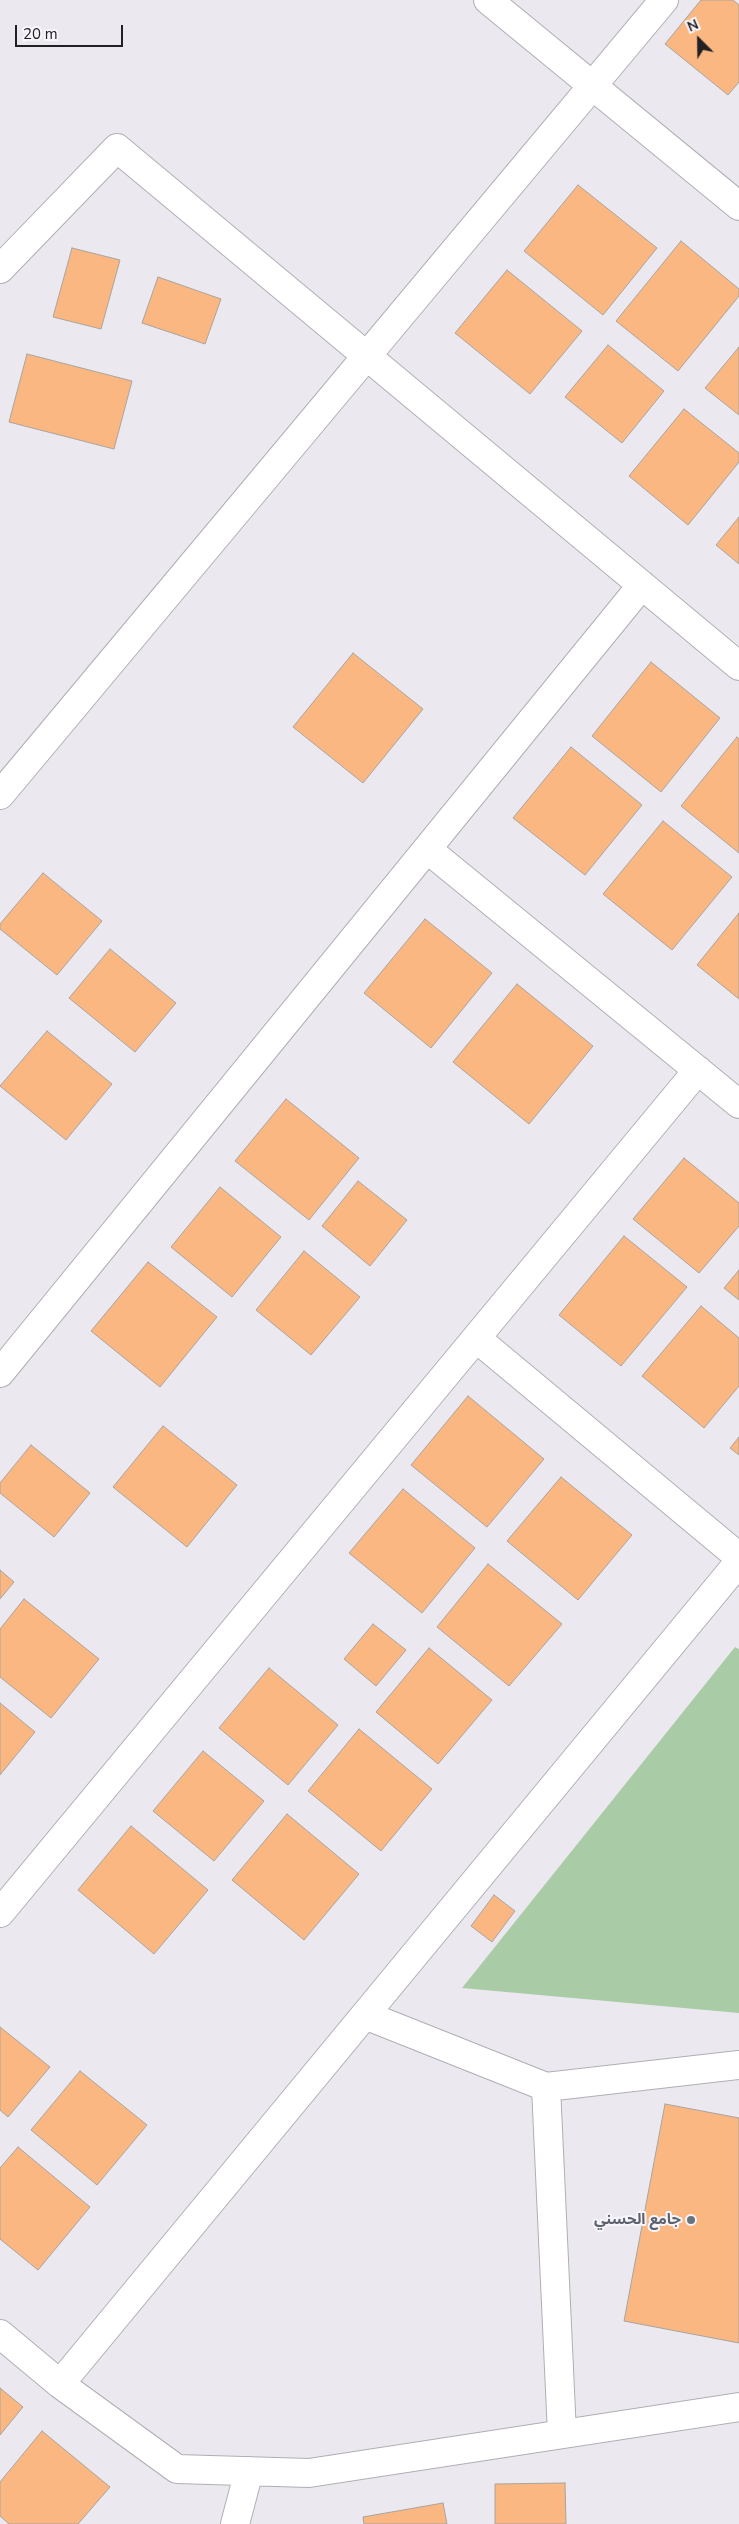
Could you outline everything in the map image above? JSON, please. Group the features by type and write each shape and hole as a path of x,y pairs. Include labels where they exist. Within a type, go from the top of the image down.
{"street":[{"path":"488,0 739,206"},
{"path":"0,795 664,0"},
{"path":"0,269 117,148 739,666"},
{"path":"0,1373 642,585"},
{"path":"427,849 739,1104"},
{"path":"0,1913 698,1070"},
{"path":"476,1338 739,1557"},
{"path":"60,2384 739,1562"},
{"path":"365,2015 546,2087 739,2065"},
{"path":"546,2087 562,2434"},
{"path":"0,2334 60,2384 177,2469 309,2473 739,2407"},
{"path":"236,2524 249,2471"}],"green space":[{"path":"735,1647 739,1649 739,2013 462,1988"}],"building":[{"path":"701,0 733,0 739,5 739,82 728,95 665,44"},
{"path":"578,185 657,248 603,315 524,251"},
{"path":"681,241 739,289 739,296 678,371 616,321"},
{"path":"72,248 120,260 101,329 53,317"},
{"path":"507,270 582,331 530,394 455,333"},
{"path":"158,277 221,299 205,344 142,323"},
{"path":"608,345 664,391 622,443 565,397"},
{"path":"739,347 739,415 705,388"},
{"path":"27,354 132,381 114,449 9,422"},
{"path":"684,409 739,453 739,462 688,525 629,476"},
{"path":"739,517 739,564 716,545"},
{"path":"353,653 423,709 363,783 293,727"},
{"path":"651,662 720,718 661,792 592,736"},
{"path":"737,737 739,739 739,853 681,806"},
{"path":"571,747 642,805 585,875 513,818"},
{"path":"663,821 732,877 672,950 603,894"},
{"path":"43,873 102,921 57,975 0,929 0,924"},
{"path":"739,913 739,999 697,965"},
{"path":"425,919 492,973 431,1048 364,993"},
{"path":"110,949 176,1003 135,1052 69,998"},
{"path":"517,984 593,1046 529,1124 453,1062"},
{"path":"47,1031 112,1084 66,1140 0,1086"},
{"path":"286,1099 359,1158 309,1220 235,1161"},
{"path":"684,1158 739,1203 739,1226 699,1273 633,1219"},
{"path":"358,1181 407,1220 370,1266 322,1226"},
{"path":"220,1187 281,1237 232,1297 171,1247"},
{"path":"624,1236 687,1287 621,1366 559,1315"},
{"path":"304,1251 360,1297 311,1355 256,1310"},
{"path":"148,1262 217,1317 160,1387 91,1331"},
{"path":"739,1270 739,1300 724,1288"},
{"path":"701,1306 739,1338 739,1386 704,1428 642,1376"},
{"path":"468,1396 544,1459 487,1527 411,1465"},
{"path":"163,1426 237,1485 187,1547 113,1487"},
{"path":"739,1437 739,1455 730,1448"},
{"path":"31,1445 90,1493 54,1537 0,1493 0,1483"},
{"path":"561,1477 632,1535 578,1600 507,1541"},
{"path":"403,1489 475,1548 422,1613 349,1553"},
{"path":"488,1564 562,1624 509,1686 437,1627"},
{"path":"0,1570 14,1582 0,1599"},
{"path":"24,1599 99,1659 51,1718 0,1677 0,1629"},
{"path":"373,1624 406,1650 376,1686 344,1659"},
{"path":"429,1648 492,1700 438,1764 376,1712"},
{"path":"269,1668 338,1725 288,1785 219,1728"},
{"path":"0,1703 35,1732 0,1775"},
{"path":"359,1729 432,1789 381,1851 308,1791"},
{"path":"203,1751 264,1801 214,1861 153,1811"},
{"path":"287,1814 359,1874 304,1940 232,1880"},
{"path":"131,1826 208,1890 154,1954 78,1890"},
{"path":"494,1895 515,1911 492,1942 471,1926"},
{"path":"0,2027 50,2067 8,2117 0,2110"},
{"path":"80,2071 147,2125 97,2185 31,2130"},
{"name":"جامع الحسني","path":"665,2104 739,2118 739,2343 624,2321"},
{"path":"18,2147 90,2207 38,2270 0,2239 0,2168"},
{"path":"0,2388 23,2407 0,2435"},
{"path":"42,2431 110,2487 78,2524 9,2524 0,2516 0,2482"},
{"path":"565,2483 566,2524 495,2524 495,2484"},
{"path":"443,2503 447,2524 364,2524 363,2517"}],"place":[{"name":"جامع الحسني","path":"691,2220"}]}
